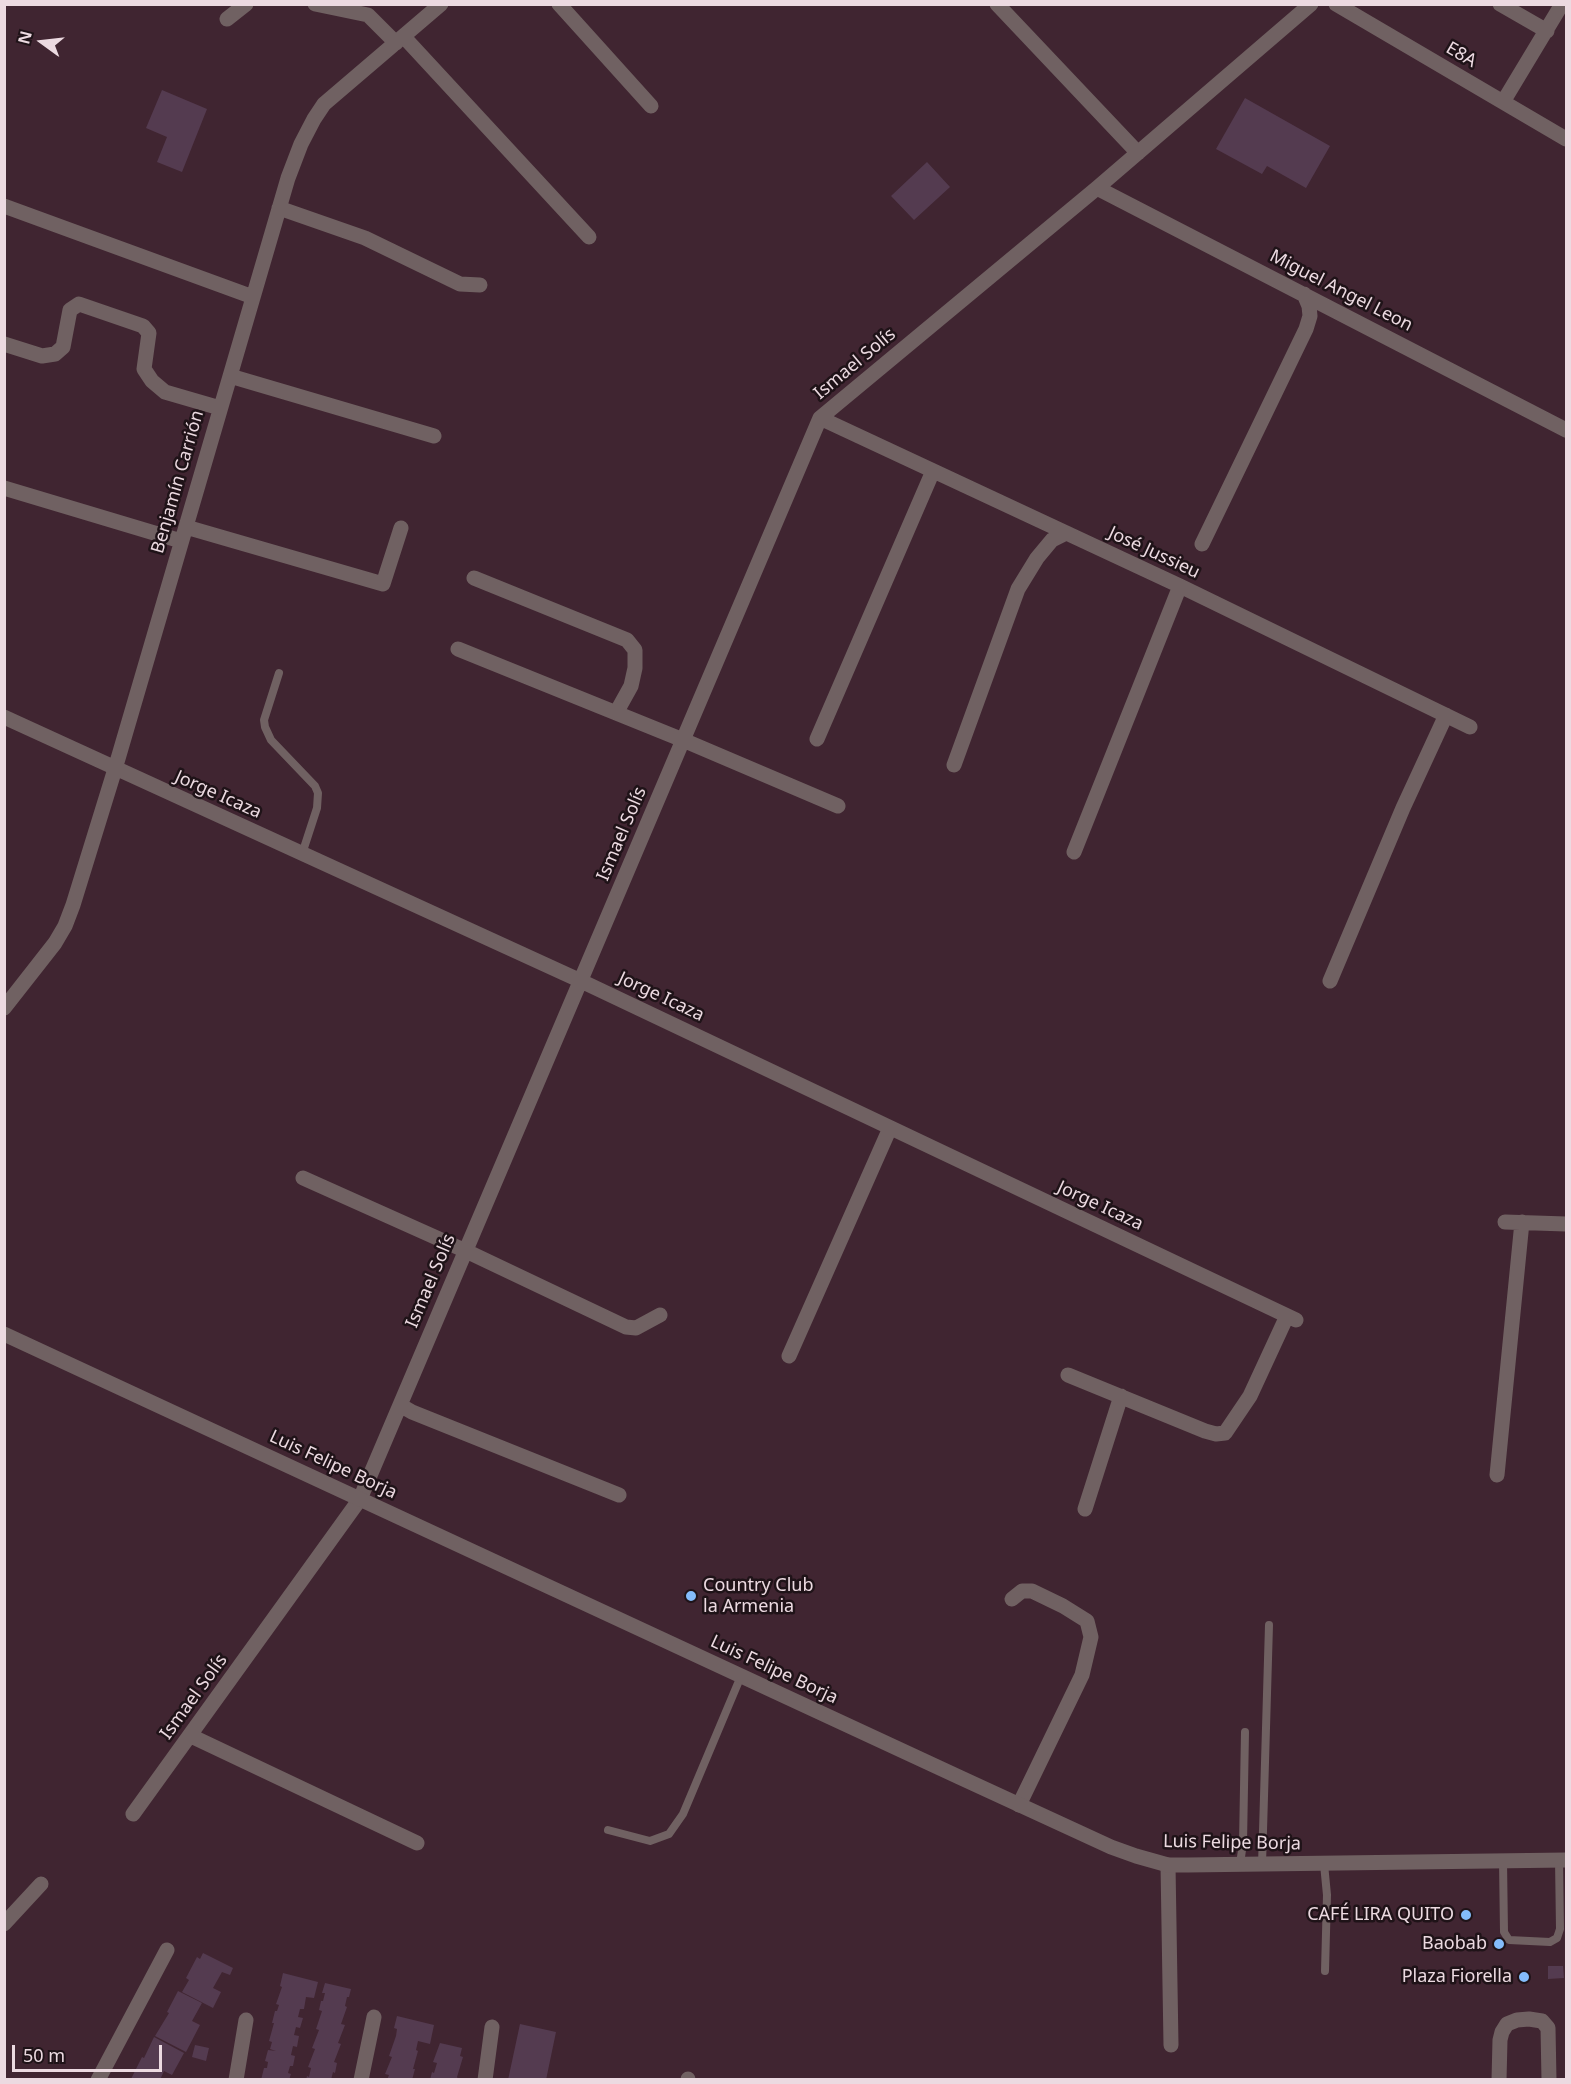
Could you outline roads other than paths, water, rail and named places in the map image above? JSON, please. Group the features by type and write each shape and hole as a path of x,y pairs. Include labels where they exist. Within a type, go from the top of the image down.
{"street":[{"path":"227,19 246,4"},
{"path":"315,4 368,15 400,40 589,237"},
{"name":"Benjamín Carrión","path":"4,1008 55,943 65,926 115,769 288,178 301,144 324,104 441,4"},
{"path":"559,4 651,106"},
{"path":"997,4 1138,153"},
{"name":"Ismael Solís","path":"133,1814 360,1499 820,418 1097,188 1311,4"},
{"name":"E8A","path":"1336,4 1566,139"},
{"path":"1500,4 1547,31"},
{"path":"1503,102 1562,4"},
{"name":"Miguel Angel Leon","path":"1097,188 1566,430"},
{"path":"4,206 253,297"},
{"path":"279,208 365,238 460,284 480,285"},
{"path":"1202,544 1306,329 1310,306 1304,294"},
{"path":"4,344 42,356 55,354 63,347 70,310 79,304 143,326 149,333 144,369 152,381 165,392 220,408"},
{"path":"230,376 434,436"},
{"name":"José Jussieu","path":"820,418 1180,586 1470,727"},
{"path":"817,738 933,471"},
{"path":"4,488 383,584 401,528"},
{"path":"954,765 1018,589 1037,558 1053,540 1066,533"},
{"path":"474,578 627,640 635,650 635,668 631,686 616,713"},
{"path":"1074,852 1180,586"},
{"path":"458,649 683,740 838,806"},
{"path":"1330,981 1416,777 1446,715"},
{"name":"Jorge Icaza","path":"4,717 581,981 1292,1318 1250,1396 1225,1433 1216,1434 1205,1431 1121,1396"},
{"path":"789,1356 890,1128"},
{"path":"303,1178 626,1327 636,1328 660,1315"},
{"path":"1505,1222 1566,1224"},
{"path":"1497,1475 1522,1222"},
{"name":"Luis Felipe Borja","path":"4,1334 1019,1805 1136,1857 1168,1865 1563,1860"},
{"path":"1068,1375 1121,1396 1085,1509"},
{"path":"400,1405 412,1412 619,1495"},
{"path":"1012,1599 1022,1591 1032,1591 1087,1621 1091,1637 1082,1675 1019,1805"},
{"path":"191,1736 417,1843"},
{"path":"1168,1865 1171,2044"},
{"path":"4,1924 41,1884"},
{"path":"98,2079 168,1950"},
{"path":"361,2079 374,2018"},
{"path":"1499,2079 1502,2032 1507,2024 1529,2019 1542,2021 1548,2028 1549,2079"},
{"path":"236,2079 246,2020"},
{"path":"485,2079 492,2027"}],"lane":[{"path":"279,674 264,720 265,727 271,740 315,786 318,793 316,808 302,854"},
{"path":"1262,1864 1269,1625"},
{"path":"608,1830 650,1841 669,1834 683,1814 741,1676"},
{"path":"1240,1864 1243,1843 1245,1732"},
{"path":"1503,1861 1504,1932 1509,1941 1550,1942 1557,1938 1560,1929 1563,1860"},
{"path":"1324,1863 1327,1895 1326,1971"}],"place":[{"name":"Country Club la Armenia","path":"691,1596"},
{"name":"CAFÉ LIRA QUITO","path":"1466,1915"},
{"name":"Baobab","path":"1499,1944"},
{"name":"Plaza Fiorella","path":"1524,1977"}]}
